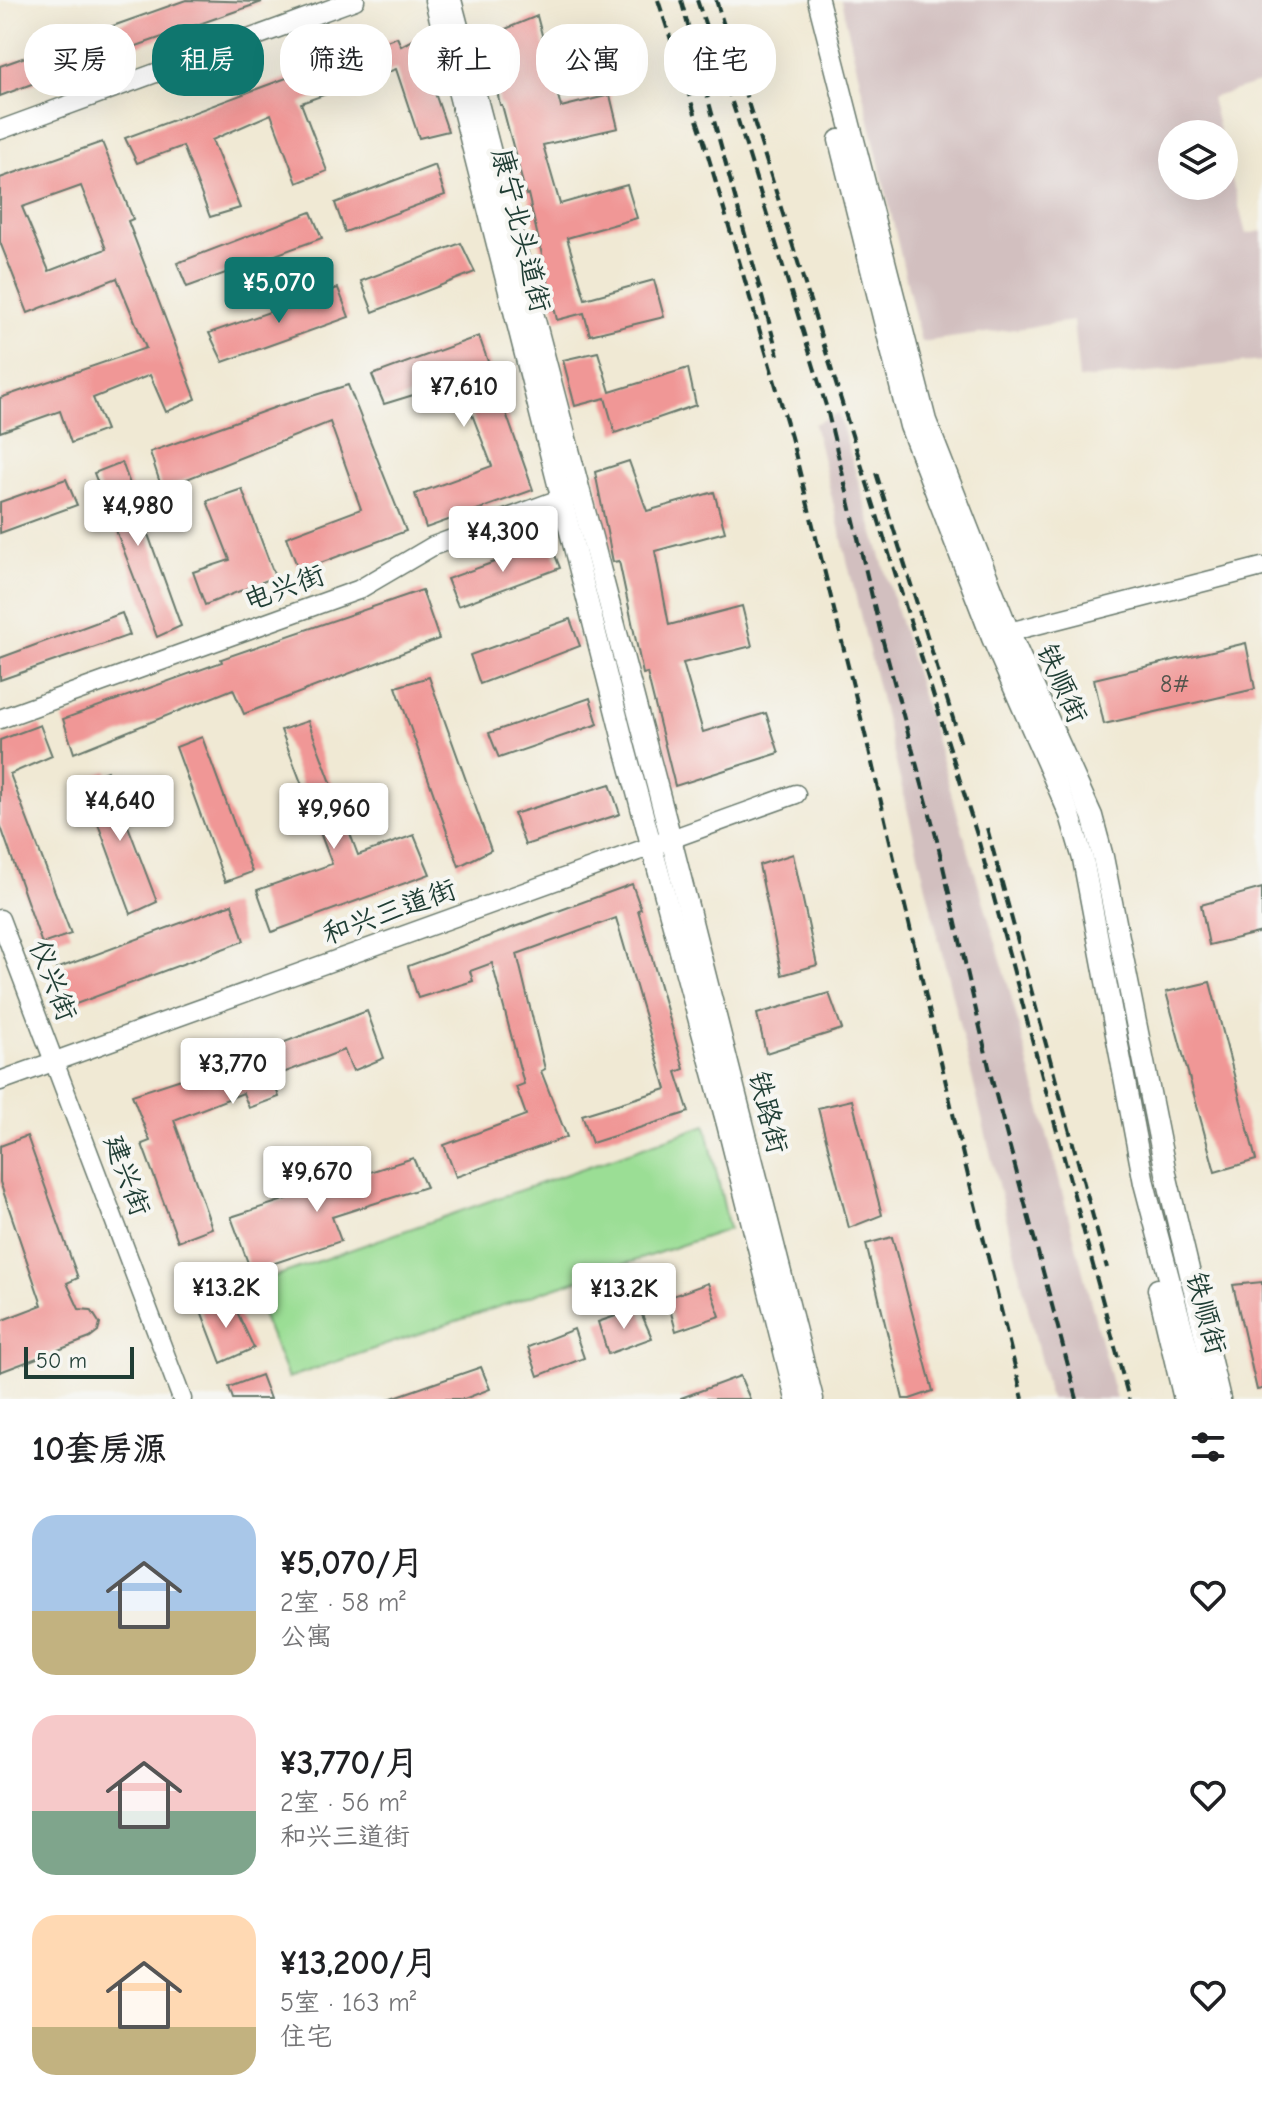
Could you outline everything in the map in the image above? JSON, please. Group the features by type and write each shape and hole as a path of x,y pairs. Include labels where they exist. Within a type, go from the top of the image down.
{"main road":[{"name":"康宁北头道街","path":"435,0 661,843"},
{"name":"康宁北头道街","path":"451,0 570,495"},
{"name":"铁顺街","path":"805,0 910,426 992,638 1070,815 1083,859 1144,1183 1201,1399"},
{"name":"铁顺街","path":"818,0 926,421 1009,632 1092,816 1103,857 1167,1178 1220,1399"},
{"name":"铁路街","path":"661,843 796,1399"},
{"name":"铁路街","path":"661,843 813,1399"},
{"path":"1167,1178 1184,1211 1230,1399"},
{"path":"1144,1183 1143,1225 1184,1399"}],"street":[{"path":"0,130 355,0"},
{"name":"电兴街","path":"0,719 358,590 433,546 570,495"},
{"path":"1009,632 1262,567"},
{"name":"和兴三道街","path":"0,1081 796,794"},
{"name":"仪兴街","path":"0,919 55,1061"},
{"name":"建兴街","path":"55,1061 182,1399"}],"shaded area":[{"path":"841,0 1262,0 1262,82 1211,98 1216,120 1158,120 1158,200 1237,200 1246,234 1262,231 1262,361 1079,379 1073,321 921,342"},
{"path":"838,413 1007,980 1116,1399 1050,1399 814,424"}],"green space":[{"path":"706,1125 729,1229 288,1378 250,1285"}],"building":[{"path":"186,0 262,2 199,24 152,24 152,41 136,46 136,24 118,24"},
{"path":"537,16 536,96 558,96 561,107 610,96 618,128 543,145 560,204 627,185 637,218 567,238 585,299 654,280 664,317 590,335 584,313 557,320 528,194 498,96 520,96 520,24 518,24"},
{"path":"397,37 401,46 408,42 408,96 436,96 448,131 419,138 396,69 392,70 392,39"},
{"path":"24,57 24,87 0,96 0,66"},
{"path":"280,80 280,96 321,96 301,103 327,171 297,183 271,114 212,140 240,208 210,217 183,146 137,163 125,138 238,96 264,96 264,86"},
{"path":"102,142 133,219 128,221 196,399 166,412 150,375 93,398 106,430 71,443 60,411 0,432 0,398 146,348 117,278 28,313 0,242 0,178","holes":["81,186 106,249 49,271 22,207"]},
{"path":"435,165 445,195 345,232 335,203"},
{"path":"311,212 322,238 187,287 177,263"},
{"path":"461,243 475,272 373,312 361,281"},
{"path":"338,288 349,317 223,362 209,333"},
{"path":"479,336 533,490 426,528 415,494 492,466 459,381 384,404 372,375"},
{"path":"598,352 610,392 688,368 696,405 615,433 605,398 575,406 563,360"},
{"path":"348,385 406,531 299,571 286,537 361,509 330,422 162,489 150,452"},
{"path":"629,461 647,511 714,492 725,532 655,551 669,625 742,606 752,646 683,663 703,732 766,713 779,753 675,786 647,673 643,674 619,561 613,562 595,472"},
{"path":"122,462 181,626 157,637 94,473"},
{"path":"66,479 77,505 0,533 0,502"},
{"path":"242,489 275,577 205,605 193,572 230,560 207,501"},
{"path":"550,542 560,568 458,606 447,579"},
{"path":"422,590 439,639 244,714 233,689 74,753 63,719 222,662 221,659"},
{"path":"122,613 130,635 0,680 0,658"},
{"path":"570,619 580,646 480,684 470,655"},
{"path":"1246,643 1255,689 1104,724 1094,679"},
{"path":"429,677 491,850 459,866 396,687"},
{"path":"590,698 598,724 499,758 489,733"},
{"path":"308,721 358,855 414,835 430,874 272,932 257,890 332,864 281,730"},
{"path":"40,725 52,756 10,774 71,934 42,944 0,824 0,740"},
{"path":"202,737 252,872 225,882 176,747"},
{"path":"107,771 157,902 131,914 82,780"},
{"path":"610,784 620,814 525,845 514,814"},
{"path":"793,854 817,965 782,975 759,865"},
{"path":"632,884 684,1069 676,1072 689,1112 592,1143 582,1115 666,1089 616,918 517,954 545,1069 541,1071 567,1137 456,1177 444,1145 526,1115 516,1087 524,1084 492,963 470,971 473,981 418,998 408,966"},
{"path":"1262,888 1262,932 1209,945 1201,905"},
{"path":"232,904 244,941 68,1007 56,969"},
{"path":"1210,982 1256,1160 1215,1172 1166,992"},
{"path":"829,993 842,1029 766,1053 757,1014"},
{"path":"367,1011 384,1058 353,1071 344,1050 272,1077 279,1097 249,1108 243,1093 174,1120 212,1228 178,1241 142,1144 150,1141 132,1095 221,1066"},
{"path":"852,1100 882,1215 849,1228 818,1108"},
{"path":"27,1136 78,1278 67,1283 79,1309 91,1310 100,1324 98,1332 90,1338 0,1372 0,1321 42,1305 0,1182 0,1146"},
{"path":"413,1158 426,1187 332,1217 341,1241 251,1271 231,1217"},
{"path":"892,1237 933,1391 910,1399 903,1399 866,1244"},
{"path":"1262,1282 1262,1389 1257,1390 1233,1285"},
{"path":"708,1283 720,1316 676,1331 667,1298"},
{"path":"230,1297 254,1348 221,1363 200,1308"},
{"path":"639,1308 652,1338 608,1354 598,1322"},
{"path":"574,1329 584,1358 538,1376 528,1347"},
{"path":"481,1367 490,1389 464,1399 389,1399"},
{"path":"261,1375 270,1399 233,1399 229,1387"},
{"path":"740,1376 750,1399 681,1399 681,1398"}],"railway":[{"path":"658,0 702,135 791,437 869,750 1023,1399"},
{"path":"681,0 778,355"},
{"path":"697,0 736,114 827,409 881,634 936,836 992,1080 1077,1399"},
{"path":"716,0 977,835 1129,1399"},
{"path":"876,473 961,744"},
{"path":"987,828 1107,1268"}]}
